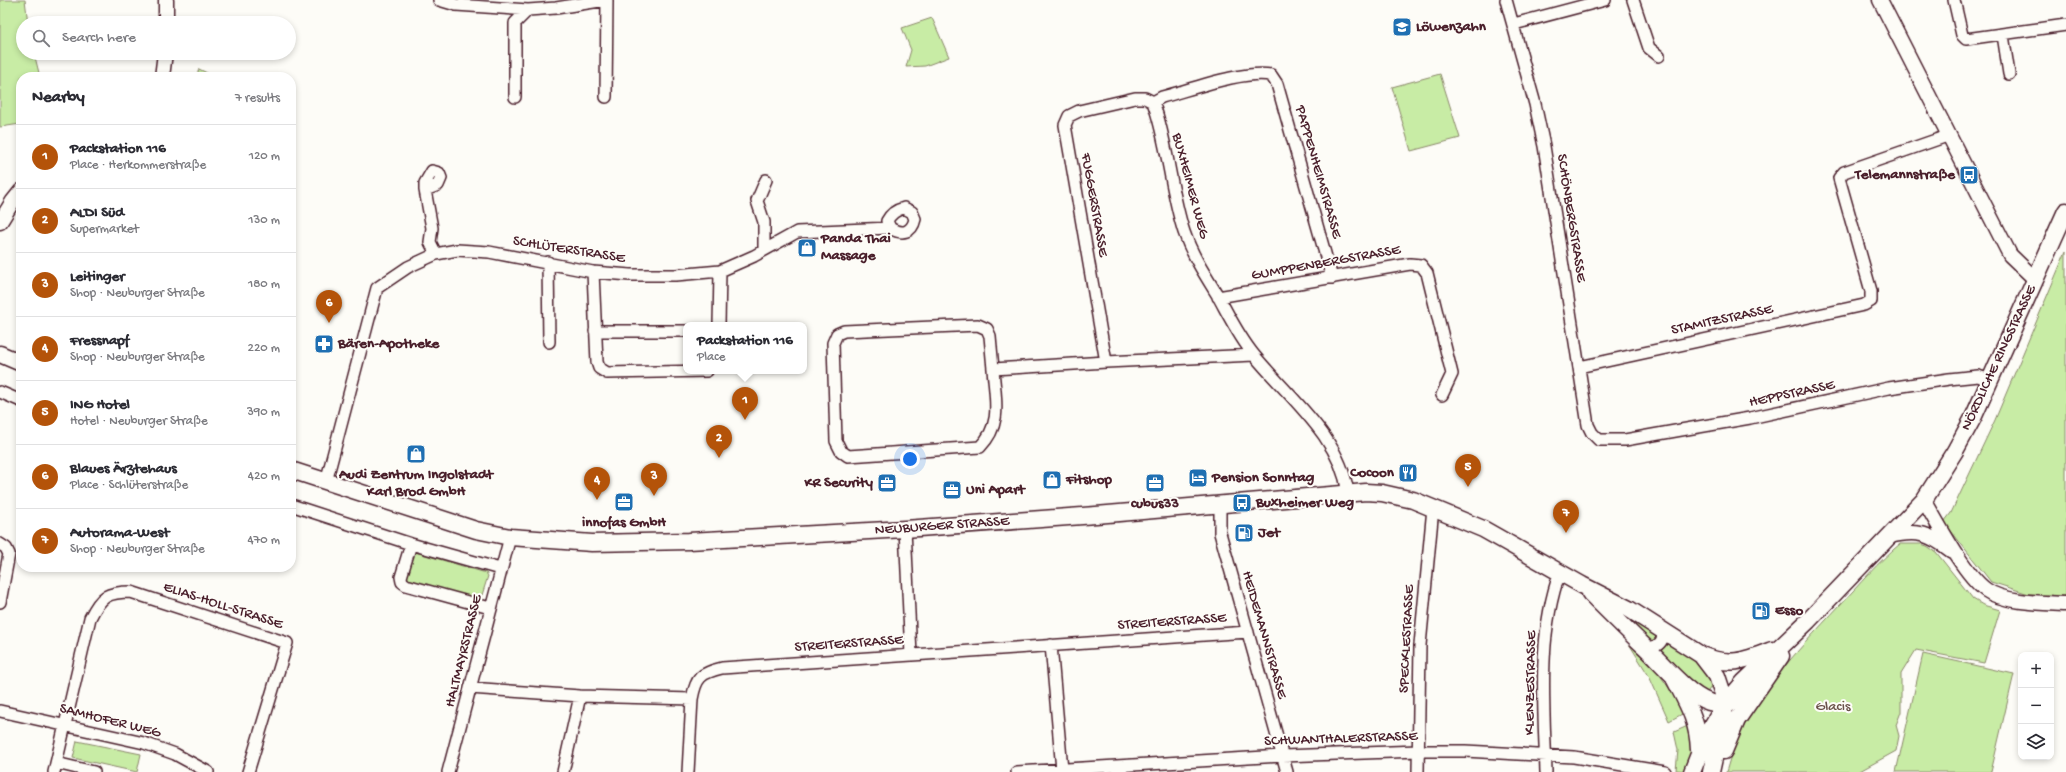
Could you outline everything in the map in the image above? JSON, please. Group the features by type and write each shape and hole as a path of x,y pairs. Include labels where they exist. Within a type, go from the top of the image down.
{"main road":[{"name":"NÖRDLICHE RINGSTRASSE","path":"1802,628 1924,500 1955,451 1990,380 2066,211"},
{"path":"0,354 16,361"},
{"name":"NEUBURGER STRASSE","path":"296,472 476,530 510,537 560,542 648,543 905,528 1220,505 1348,493 1382,493 1401,496 1483,529 1582,585 1612,599 1701,655 1720,661 1738,662 1779,647"},
{"name":"NEUBURGER STRASSE","path":"1582,585 1672,675 1708,702 1726,703 1746,698 1756,692"},
{"path":"1692,772 1707,734 1726,703 1744,682 1779,647 1802,628"},
{"path":"1715,772 1738,720 1756,692 1802,628"},
{"name":"NEUBURGER STRASSE","path":"1701,655 1717,676 1726,703"},
{"name":"NEUBURGER STRASSE","path":"1672,675 1695,721 1699,752"},
{"path":"1711,772 1726,703"}],"street":[{"path":"166,0 166,16"},
{"path":"439,0 456,5 528,10 556,8 606,0 606,97"},
{"name":"SCHÖNBERGSTRASSE","path":"1506,0 1514,24 1544,146 1588,425 1592,433 1599,440"},
{"path":"1514,24 1605,0"},
{"path":"1633,0 1649,48 1659,56"},
{"path":"1880,0 2010,255 2035,279"},
{"path":"1954,0 1962,35 1966,39 2066,25"},
{"path":"515,97 515,23 528,10"},
{"path":"2003,35 2009,74"},
{"path":"163,72 164,60"},
{"name":"PAPPENHEIMSTRASSE","path":"1153,102 1162,97 1244,76 1260,73 1271,75 1277,84 1332,278"},
{"name":"FUGGERSTRASSE","path":"1106,362 1065,125 1069,116 1079,111 1135,98 1145,98 1153,102"},
{"name":"BUXHEIMER WEG","path":"1153,102 1184,232 1197,262 1233,325 1254,355 1299,404 1332,446 1344,474 1348,493"},
{"name":"STAMITZSTRASSE","path":"1579,367 1864,304 1871,301 1870,291 1838,178 1844,172 1950,135"},
{"path":"764,249 764,222 757,201 766,180"},
{"path":"425,190 432,228 430,242 436,254"},
{"path":"0,222 16,197"},
{"name":"SCHLÜTERSTRASSE","path":"326,482 377,288 408,267 436,254 457,250 489,252 548,262 593,272 630,275 676,275 720,271 797,232 890,228"},
{"path":"548,262 549,342"},
{"name":"GUMPPENBERGSTRASSE","path":"1218,297 1410,264 1421,265 1427,273 1452,374 1442,395"},
{"path":"720,271 720,322"},
{"path":"593,272 596,362 599,368 607,373 683,371"},
{"path":"978,325 987,329 990,336 993,369 996,422 990,437 980,447 848,456 841,451 836,441 832,343 837,334 844,331 978,325"},
{"path":"595,331 683,331"},
{"path":"993,369 1254,355"},
{"name":"HEPPSTRASSE","path":"1599,440 1625,440 1750,418 1889,388 1934,381 1978,376 1990,380"},
{"path":"0,392 16,399"},
{"path":"1924,500 1956,554 1972,576 1986,590 2008,598 2032,602 2066,604"},
{"name":"HEIDEMANNSTRASSE","path":"1220,505 1220,533 1287,772"},
{"path":"296,507 411,544 500,569"},
{"name":"SPECKLESTRASSE","path":"1418,772 1420,645 1433,508"},
{"path":"905,528 911,655"},
{"path":"1890,536 1917,533 1929,535 1956,554"},
{"name":"HALTMAYRSTRASSE","path":"448,772 500,569 510,537"},
{"path":"0,544 6,548 9,554 0,602"},
{"path":"411,544 402,582 406,585 490,608"},
{"name":"KLENZESTRASSE","path":"1546,772 1544,655 1550,608 1560,572"},
{"name":"ELIAS-HOLL-STRASSE","path":"64,725 90,618 98,603 114,592 131,592 287,643 248,772"},
{"path":"1645,647 1654,647 1660,643 1664,637 1662,630"},
{"name":"STREITERSTRASSE","path":"688,772 694,685 699,678 708,671 722,668 1248,632"},
{"path":"1051,645 1062,770"},
{"path":"470,688 580,696 692,699"},
{"path":"564,772 580,696"},
{"name":"SAMHOFER WEG","path":"0,711 144,743 175,754 208,772"},
{"path":"64,725 55,768 94,772"},
{"name":"SCHWANTHALERSTRASSE","path":"1017,772 1171,768 1283,756 1418,751 1545,756 1600,760 1665,772"}],"green space":[{"path":"0,0 25,0 27,16 16,16 16,60 36,60 39,72 16,72 16,125 0,127"},
{"path":"932,18 949,57 925,66 906,67 911,50 902,28"},
{"path":"199,69 205,72 198,72"},
{"path":"1440,74 1460,138 1411,151 1392,87"},
{"path":"2066,251 2066,596 2029,594 1991,582 1944,522 1951,513 1995,420"},
{"name":"Glacis","path":"1900,544 1921,544 1927,546 1936,552 1973,599 1983,605 2000,610 1984,663 1916,650 1901,674 1901,712 1896,725 1899,736 1896,751 1858,772 1726,772 1734,747 1745,724 1772,682 1788,662 1862,581"},
{"path":"415,552 486,573 488,576 482,595 475,599 412,583 406,575 411,555"},
{"path":"1612,607 1659,636 1654,641 1649,640"},
{"path":"1626,639 1657,671 1686,712 1669,721 1649,676"},
{"path":"1671,640 1688,650 1714,683 1705,695 1660,652"},
{"path":"1923,654 2014,674 1991,772 1896,772"},
{"path":"1690,725 1691,751 1685,771 1676,770 1678,750 1674,732"},
{"path":"77,741 141,754 137,772 73,758"}],"place":[{"name":"Löwenzahn","path":"1402,27"},
{"name":"Telemannstraße","path":"1969,175"},
{"name":"Panda Thai Massage","path":"807,248"},
{"name":"Blaues Ärztehaus","path":"329,323"},
{"name":"Bären-Apotheke","path":"324,344"},
{"name":"Packstation 116","path":"745,420"},
{"name":"Audi Zentrum Ingolstadt Karl Brod GmbH","path":"416,454"},
{"name":"ALDI Süd","path":"719,458"},
{"name":"Cocoon","path":"1408,473"},
{"name":"Pension Sonntag","path":"1198,478"},
{"name":"Fitshop","path":"1052,480"},
{"name":"KR Security","path":"887,483"},
{"name":"cubus33","path":"1155,483"},
{"name":"ING Hotel","path":"1468,487"},
{"name":"Uni Apart","path":"952,490"},
{"name":"Leitinger","path":"654,496"},
{"name":"Fressnapf","path":"597,500"},
{"name":"innofas GmbH","path":"624,502"},
{"name":"Buxheimer Weg","path":"1242,503"},
{"name":"Jet","path":"1244,533"},
{"name":"Autorama-West","path":"1566,533"},
{"name":"Esso","path":"1761,611"}]}
